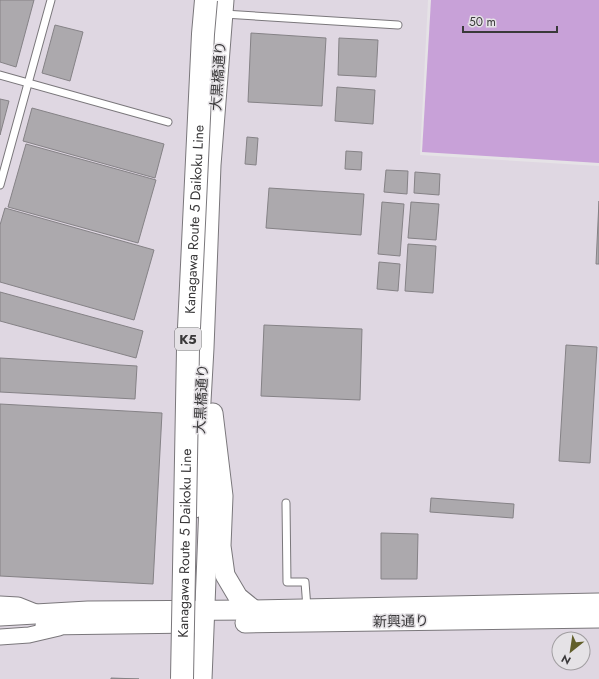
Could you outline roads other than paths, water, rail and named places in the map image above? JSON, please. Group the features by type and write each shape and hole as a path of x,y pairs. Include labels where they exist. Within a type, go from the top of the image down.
{"highway":[{"name":"Kanagawa Route 5 Daikoku Line","path":"182,679 188,349 203,34 206,0"},
{"name":"Kanagawa Route 5 Daikoku Line","path":"193,679 196,618 192,515 194,350 225,6"}],"street":[{"name":"大黒橋通り","path":"185,679 196,618 213,413 227,82 225,6"},
{"path":"213,413 223,496 221,546 225,575 238,597 254,610"},
{"name":"新興通り","path":"196,618 254,610 307,608 599,603"},
{"path":"0,604 18,605 41,614"},
{"path":"0,616 88,611 196,618"},
{"name":"大黒橋通り","path":"196,618 202,679"},
{"path":"0,626 70,625 196,618"},
{"name":"新興通り","path":"196,618 599,618"},
{"path":"0,637 29,635 70,625"}],"lane":[{"path":"0,185 51,0"},
{"path":"225,6 398,25"},
{"path":"0,75 168,122"},
{"path":"286,503 287,582 306,582 307,608"}]}
